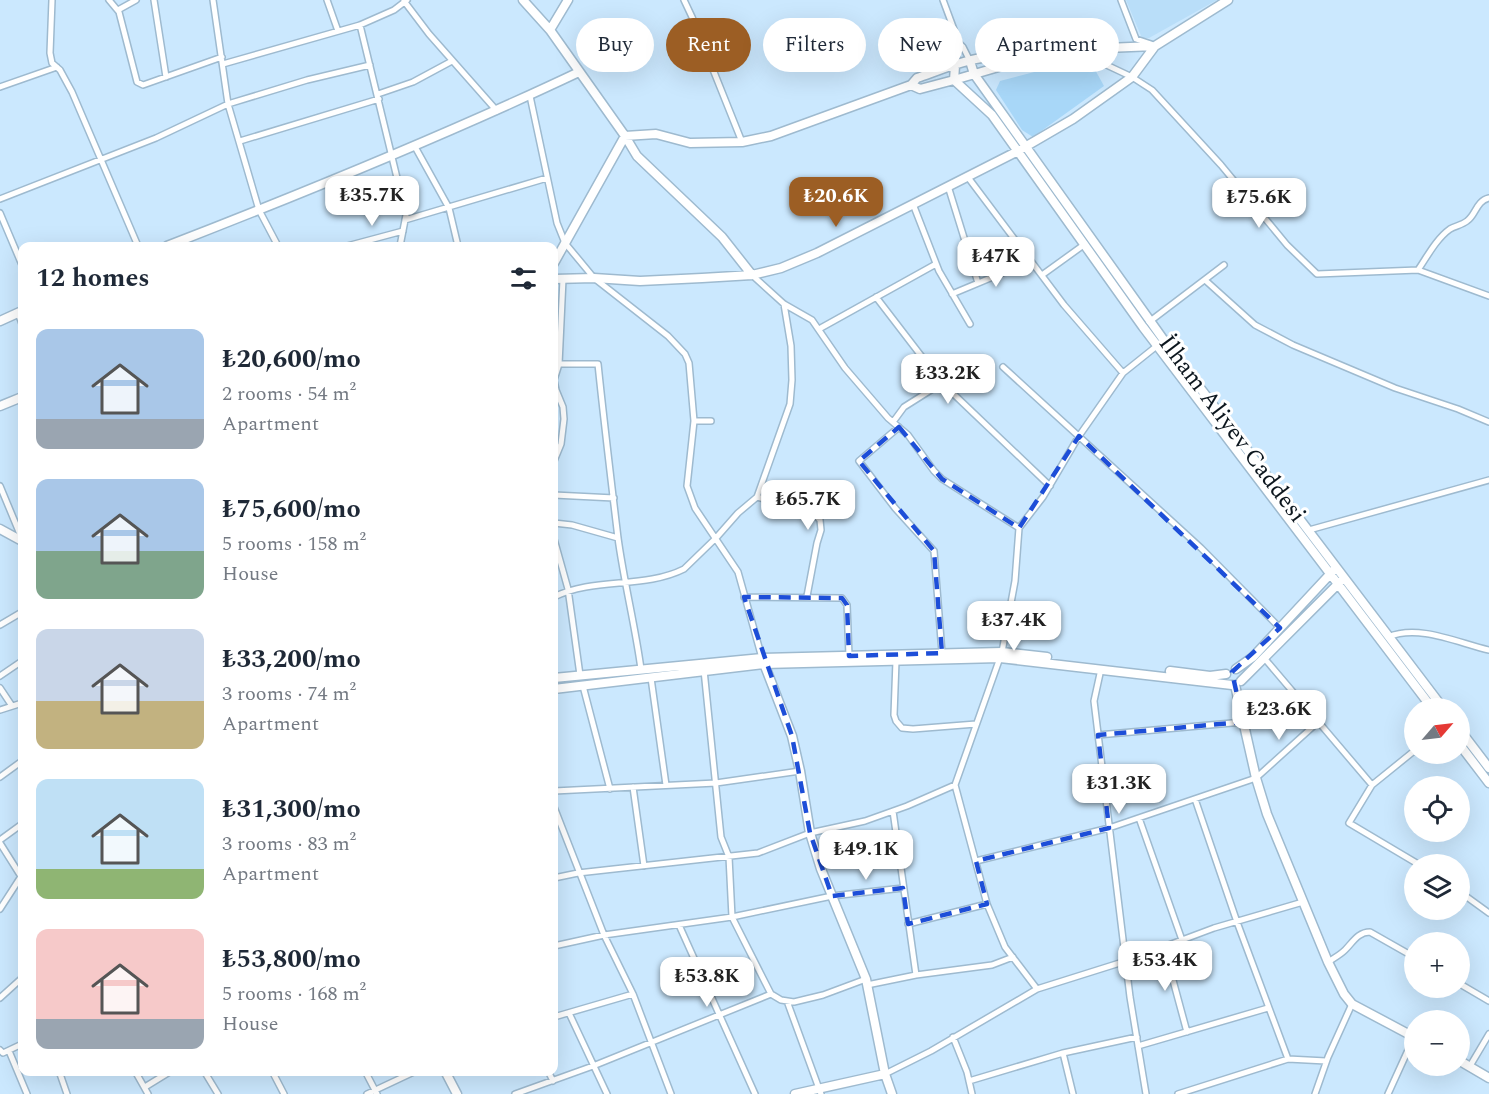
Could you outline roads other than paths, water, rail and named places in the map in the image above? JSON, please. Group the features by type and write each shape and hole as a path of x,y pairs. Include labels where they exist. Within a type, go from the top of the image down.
{"street":[{"path":"52,0 50,53 52,63 57,67 72,92 136,242"},
{"path":"109,0 118,10 137,82 143,85 222,57"},
{"path":"118,10 136,0"},
{"path":"154,0 166,77"},
{"path":"213,0 228,104 260,210 276,242"},
{"path":"327,0 338,32"},
{"path":"523,0 550,30 576,68"},
{"path":"550,30 568,0"},
{"path":"684,0 693,17 741,142"},
{"path":"943,0 950,18"},
{"path":"1120,0 1136,39 1155,46"},
{"path":"558,279 594,278 640,281 752,274 781,268 817,253 1021,149 1073,119 1132,77 1155,46 1226,0"},
{"path":"223,64 360,25 394,10 405,1 429,34 498,111"},
{"path":"360,25 406,214 401,242"},
{"path":"1119,47 1155,46"},
{"path":"963,47 974,74 1021,149"},
{"path":"240,141 378,97 453,61"},
{"path":"963,64 975,61"},
{"path":"0,199 156,138 228,104 307,80 370,65"},
{"path":"0,87 57,67"},
{"path":"1119,71 1152,90 1221,165 1287,245 1317,274 1418,270 1489,296"},
{"path":"177,242 498,111 579,72 625,135 637,156 722,237 752,274 784,304 812,320 845,368 893,422 909,435 934,471 942,479 1019,528"},
{"path":"625,135 656,134 690,143 741,142 771,136 911,85 917,78 936,72"},
{"path":"954,80 955,72"},
{"path":"911,85 920,88 981,72"},
{"path":"954,80 992,115 1021,149"},
{"path":"530,96 557,223 565,243 594,278 652,322 684,354 689,363 694,422 687,486 695,508 738,572 763,661 787,720 800,771 810,833 832,896 867,982 885,1074 892,1094"},
{"path":"558,256 625,135"},
{"path":"414,145 449,208 457,242"},
{"name":"İlham Aliyev Caddesi","path":"1021,149 1085,244 1147,324"},
{"name":"İlham Aliyev Caddesi","path":"1021,149 1160,343 1333,571 1435,698"},
{"path":"968,176 1064,304 1123,373"},
{"path":"405,220 547,178"},
{"path":"948,186 978,283"},
{"path":"1418,270 1442,236 1451,228 1469,220 1476,208 1489,198"},
{"path":"913,204 936,264 970,324"},
{"path":"0,213 18,256"},
{"path":"362,242 403,231"},
{"path":"1042,276 1085,244"},
{"path":"952,294 1031,261"},
{"path":"819,328 936,264"},
{"path":"1147,324 1224,265"},
{"path":"1205,280 1255,325 1293,345 1395,388 1489,422"},
{"path":"876,297 942,383 1050,486"},
{"path":"558,595 568,589 662,577 684,569 738,513 757,497 790,404 791,346 784,304"},
{"path":"0,321 18,313"},
{"path":"1037,989 1005,947 987,904 954,785 1001,655 1014,581 1019,528 1050,486 1080,436 1123,373 1160,343"},
{"name":"İlham Aliyev Caddesi","path":"1160,343 1309,530 1333,571"},
{"path":"558,366 598,364 618,538 641,669"},
{"path":"1004,367 1201,548 1280,628"},
{"path":"893,422 904,407 942,383"},
{"path":"558,396 563,407 564,419 558,451"},
{"path":"0,406 18,399"},
{"path":"694,422 711,421"},
{"path":"899,427 859,461 895,508 934,551 942,653"},
{"path":"1309,530 1489,480"},
{"path":"0,486 18,530"},
{"path":"558,495 614,498"},
{"path":"757,497 813,513 820,520 821,530 807,597"},
{"path":"558,524 581,527 618,538"},
{"path":"0,529 18,538"},
{"path":"558,553 568,589 580,675"},
{"path":"558,689 651,678 704,668 763,661 942,653 1001,655 1210,676 1226,674 1253,657 1333,571"},
{"path":"763,661 896,661 1001,655 1236,684 1265,659 1341,581"},
{"name":"İlham Aliyev Caddesi","path":"1341,581 1425,698"},
{"path":"744,597 842,597 846,601 849,656"},
{"path":"0,625 18,614"},
{"path":"1388,637 1401,633 1422,634 1489,650"},
{"path":"1265,659 1371,785"},
{"path":"896,661 894,715 902,728 976,724"},
{"path":"0,676 18,664"},
{"path":"558,678 641,669 704,668"},
{"path":"704,668 721,837 729,857 732,917 771,994 780,1000 794,1002 867,982 992,965 1013,957"},
{"path":"1101,669 1094,701 1108,828 1146,1094"},
{"path":"1236,669 1241,673 1236,684 1256,778 1268,814 1328,962 1352,1005 1404,1032"},
{"path":"1226,674 1227,682 1236,684"},
{"path":"651,678 666,785"},
{"path":"583,686 610,789"},
{"path":"0,688 12,706"},
{"path":"0,710 18,704"},
{"path":"1098,735 1243,722"},
{"path":"976,861 1108,828 1256,778 1318,722"},
{"path":"1470,743 1489,768"},
{"path":"1470,758 1489,783"},
{"path":"1404,759 1371,785 1349,823 1404,856"},
{"path":"0,777 18,764"},
{"path":"558,791 716,783 800,771"},
{"path":"558,877 758,853 810,833 846,827 893,811 954,785"},
{"path":"633,788 645,866"},
{"path":"1196,799 1237,922 1288,1059"},
{"path":"893,811 915,975"},
{"path":"558,818 604,936 633,993 671,1094"},
{"path":"1139,818 1182,940"},
{"path":"18,827 0,842 18,870"},
{"path":"0,909 18,882"},
{"path":"558,945 732,917 832,896 903,888"},
{"path":"1470,899 1487,912 1489,903"},
{"path":"795,1094 820,1091 885,1074 1037,989 1303,902"},
{"path":"909,924 987,904"},
{"path":"679,925 755,1094"},
{"path":"1328,962 1340,955 1359,934 1365,932 1370,932 1404,951"},
{"path":"1164,947 1187,1032"},
{"path":"0,998 18,982"},
{"path":"1470,990 1489,1001"},
{"path":"558,1016 633,993"},
{"path":"515,1094 651,1044 771,994"},
{"path":"787,1000 820,1091"},
{"path":"1315,1094 1326,1061 1352,1005"},
{"path":"1138,1046 1268,1008"},
{"path":"569,1013 607,1094"},
{"path":"1489,1034 1470,1066 1489,1078"},
{"path":"953,1037 972,1094"},
{"path":"969,1081 1063,1053 1137,1037"},
{"path":"18,1046 3,1052 27,1094"},
{"path":"1063,1053 1073,1094"},
{"path":"1178,1094 1288,1059 1326,1061"},
{"path":"1388,1094 1404,1059"},
{"path":"61,1076 67,1094"},
{"path":"138,1076 148,1094"},
{"path":"145,1088 163,1076"},
{"path":"207,1076 218,1094"},
{"path":"275,1076 284,1094"},
{"path":"367,1076 376,1092"},
{"path":"367,1094 376,1092 406,1076"},
{"path":"448,1076 457,1094"},
{"path":"550,1076 553,1081"}]}
